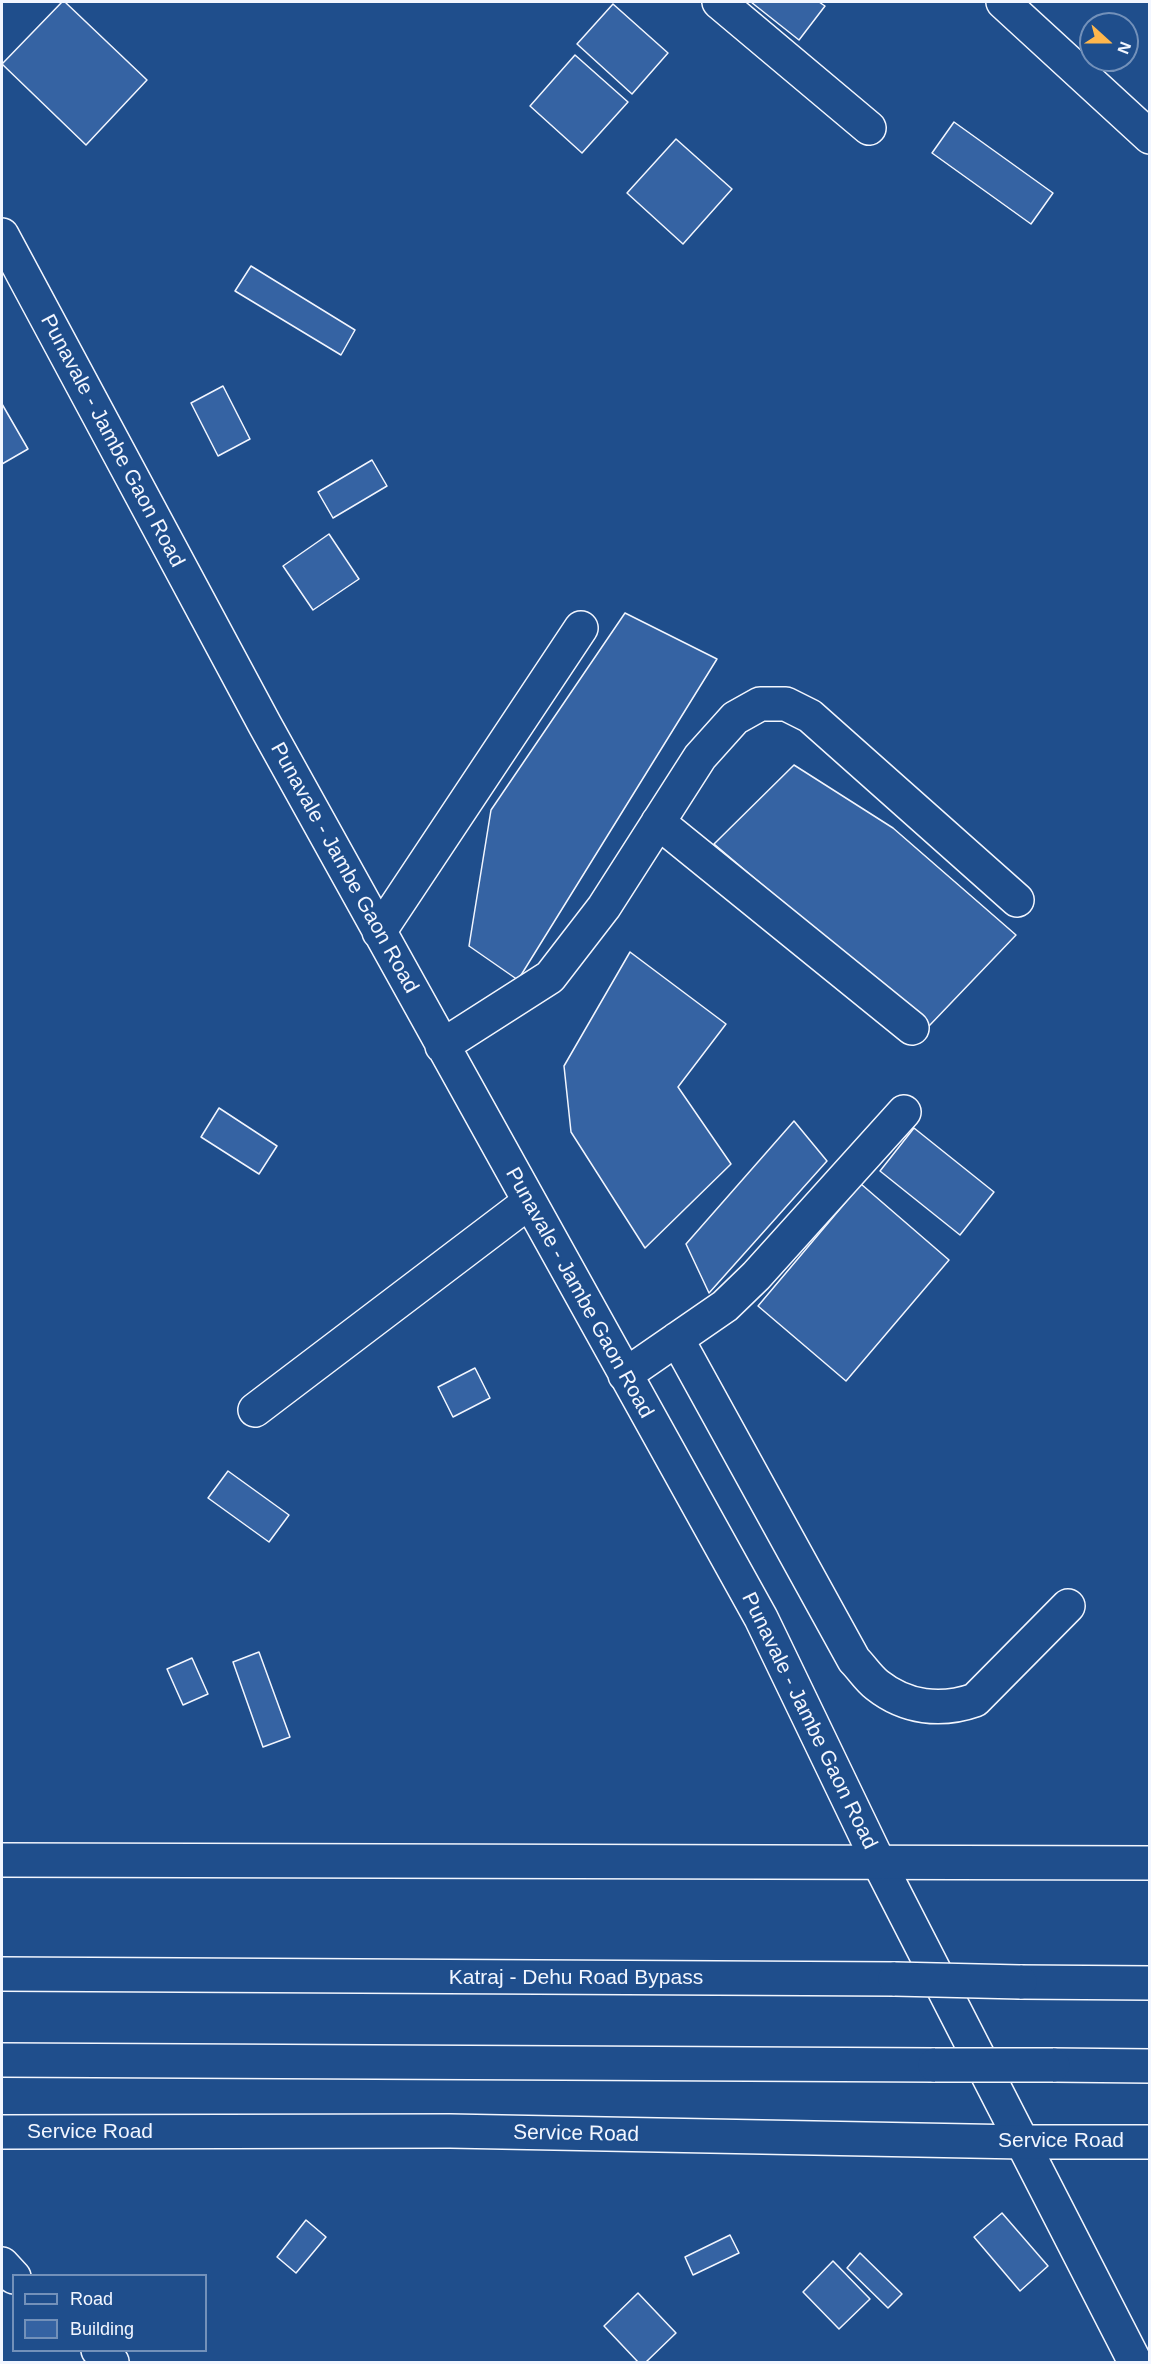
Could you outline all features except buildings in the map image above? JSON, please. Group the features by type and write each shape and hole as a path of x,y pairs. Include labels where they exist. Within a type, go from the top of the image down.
{"main road":[{"path":"719,2 869,128"},
{"path":"1003,2 1149,137"},
{"name":"Punavale - Jambe Gaon Road","path":"2,235 442,1046 761,1618 878,1861 1136,2362"},
{"path":"380,932 581,628"},
{"path":"442,1046 550,977 604,907 700,757 735,718 760,704 786,704 810,716 1017,900"},
{"path":"658,822 912,1028"},
{"path":"625,1376 725,1306 756,1276 904,1112"},
{"path":"255,1410 529,1202"},
{"path":"677,1339 854,1660 876,1684 903,1700 931,1708 956,1707 975,1700 1068,1606"},
{"path":"2,1860 1149,1863"},
{"name":"Katraj - Dehu Road Bypass","path":"2,1974 895,1979 1149,1983"},
{"path":"2,2060 1149,2066"},
{"name":"Service Road","path":"2,2132 450,2131 1022,2142 1149,2142"},
{"path":"100,2352 112,2362"}]}
